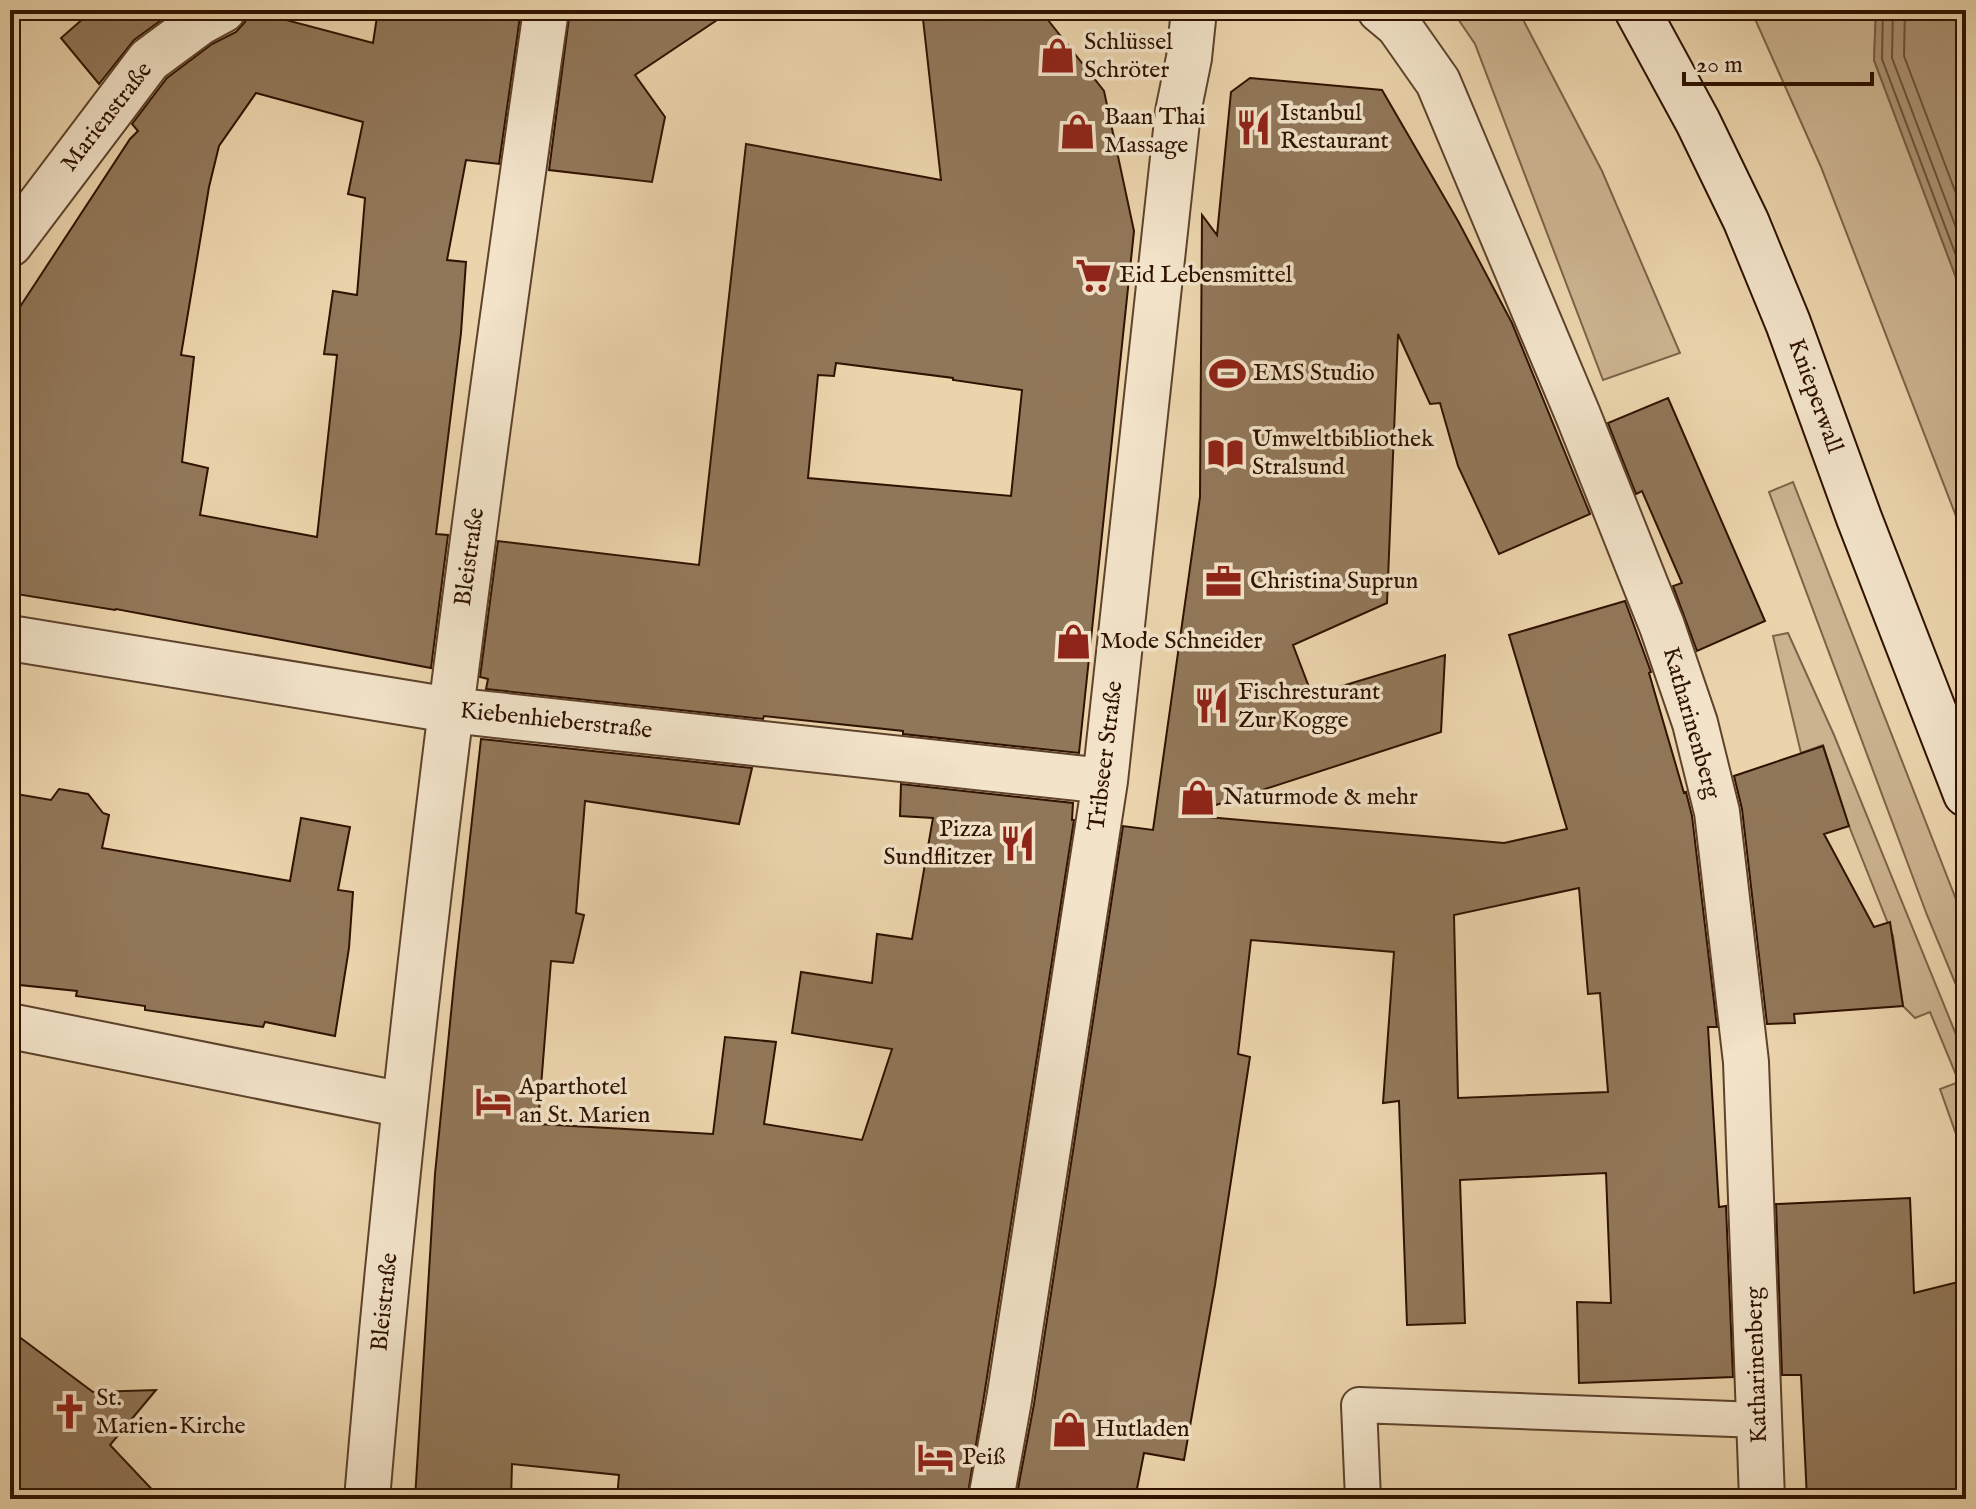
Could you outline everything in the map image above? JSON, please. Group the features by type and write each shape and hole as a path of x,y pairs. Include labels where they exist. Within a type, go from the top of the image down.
{"street":[{"name":"Marienstraße","path":"10,244 149,60 199,23 223,10"},
{"name":"Bleistraße","path":"367,1499 404,1105 450,710 546,10"},
{"name":"Tribseer Straße","path":"991,1499 1105,781 1176,128 1194,10"},
{"name":"Katharinenberg","path":"1380,10 1398,25 1438,82 1578,415 1662,626 1695,723 1717,812 1746,1062 1762,1499"},
{"name":"Knieperwall","path":"1637,10 1698,122 1746,221 1788,323 1859,518 1966,794"},
{"name":"Kiebenhieberstraße","path":"10,638 450,710 1105,781"},
{"path":"10,1026 404,1105"}],"lane":[{"path":"1363,1499 1359,1405 1759,1420"}],"shaded area":[{"path":"1452,10 1518,10 1602,171 1680,353 1603,380 1475,44"},
{"path":"1751,10 1876,10 1874,60 1966,304 1966,542 1821,167"},
{"path":"1793,482 1966,925 1966,1009 1927,915 1769,492"},
{"path":"1788,633 1834,735 1966,1059 1966,1162 1940,1089 1959,1082 1930,1012 1915,1018 1903,1006 1893,936 1849,826 1823,745 1801,753 1773,636"}],"water":[{"path":"1876,10 1966,10 1966,304 1874,60"}],"building":[{"path":"93,10 175,10 134,40 99,84 61,38"},
{"path":"248,10 373,43 378,10 521,10 499,164 466,160 447,260 466,262 461,333 436,534 448,535 431,668 116,609 10,593 10,322 138,131 132,124 167,78 212,44 236,32 245,22","holes":["256,93 363,122 348,194 365,198 357,295 333,291 324,354 337,355 317,537 200,515 208,468 182,462 194,357 181,355 209,187 219,146"]},
{"path":"570,10 732,10 635,75 665,117 652,182 549,170"},
{"path":"922,10 1040,10 1104,91 1134,231 1079,753 903,734 903,731 486,689 488,679 480,677 498,541 699,565 746,144 941,180","holes":["836,363 1022,390 1011,496 808,478 818,375 834,376"]},
{"path":"1250,78 1382,90 1458,221 1512,323 1590,514 1499,554 1458,466 1440,403 1430,404 1398,334 1387,603 1293,645 1312,695 1445,655 1441,732 1185,815 1504,843 1567,829 1509,635 1625,601 1651,672 1692,816 1717,1027 1708,1027 1719,1207 1726,1206 1733,1377 1579,1383 1577,1302 1611,1303 1606,1173 1460,1180 1465,1323 1407,1325 1399,1101 1383,1103 1394,952 1251,940 1238,1054 1250,1057 1184,1460 1144,1453 1135,1499 1016,1499 1034,1404 1123,826 1153,830 1200,497 1202,215 1217,235 1231,92","holes":["1579,888 1588,994 1600,993 1608,1092 1458,1098 1454,915"]},
{"path":"1668,398 1765,621 1697,651 1673,586 1682,583 1642,491 1636,494 1608,423"},
{"path":"481,739 752,768 739,824 585,801 576,913 584,915 573,963 551,961 538,1124 713,1134 725,1037 776,1042 764,1124 862,1140 892,1049 792,1033 801,972 872,983 877,934 912,939 933,818 900,816 901,784 1073,803 1074,820 967,1499 617,1499 619,1475 512,1464 511,1499 415,1499 435,1174"},
{"path":"1823,746 1849,826 1824,834 1874,927 1890,922 1903,1006 1794,1014 1795,1023 1767,1024 1742,809 1734,776"},
{"path":"59,789 88,794 103,813 109,815 102,848 290,881 301,818 350,827 338,890 353,892 349,948 335,1036 265,1022 263,1027 145,1010 145,1006 76,996 77,991 10,984 10,793 51,800"},
{"path":"1910,1198 1914,1293 1966,1280 1966,1499 1807,1499 1801,1375 1782,1375 1776,1204"},
{"name":"St. Marien-Kirche","path":"10,1330 93,1392 156,1390 110,1445 161,1499 10,1499"}],"place":[{"name":"Schlüssel Schröter","path":"1058,56"},
{"name":"Istanbul Restaurant","path":"1254,127"},
{"name":"Baan Thai Massage","path":"1078,131"},
{"name":"Eid Lebensmittel","path":"1093,275"},
{"name":"EMS Studio","path":"1227,373"},
{"name":"Umweltbibliothek Stralsund","path":"1226,453"},
{"name":"Christina Suprun","path":"1224,581"},
{"name":"Mode Schneider","path":"1074,641"},
{"name":"Fischresturant Zur Kogge","path":"1212,706"},
{"name":"Naturmode & mehr","path":"1197,797"},
{"name":"Pizza Sundflitzer","path":"1018,843"},
{"name":"Aparthotel an St. Marien","path":"493,1101"},
{"name":"St. Marien-Kirche","path":"70,1412"},
{"name":"Hutladen","path":"1069,1429"},
{"name":"Peiß","path":"936,1457"}]}
